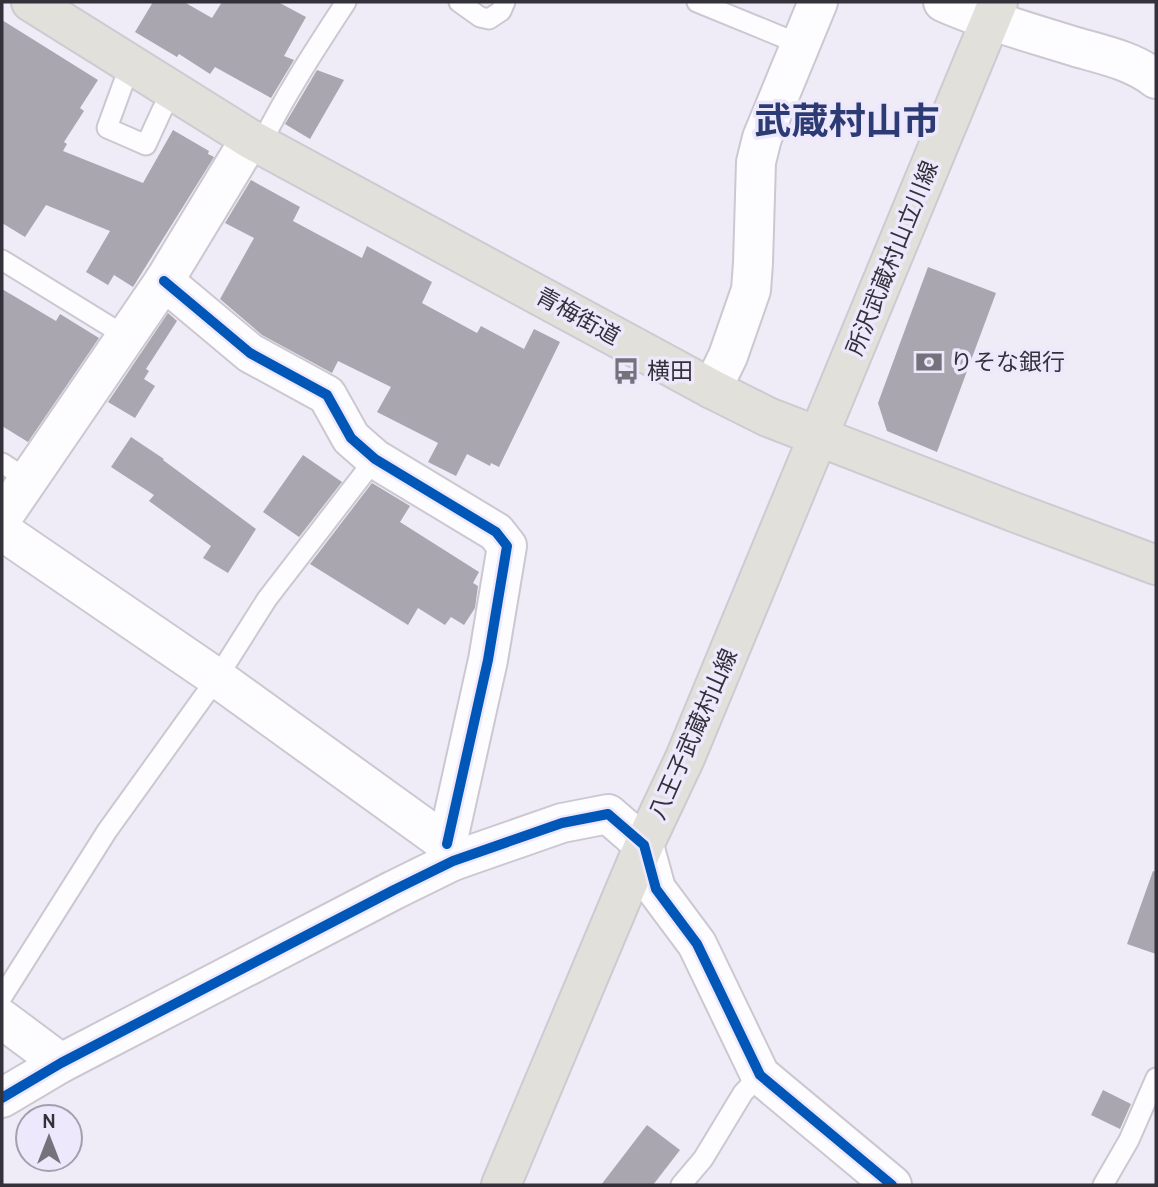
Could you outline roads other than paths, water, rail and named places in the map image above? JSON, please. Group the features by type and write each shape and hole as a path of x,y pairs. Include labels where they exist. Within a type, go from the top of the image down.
{"main road":[{"name":"青梅街道","path":"31,2 255,142 712,389 768,417 1156,565"},
{"name":"所沢武蔵村山立川線","path":"819,437 995,11"},
{"name":"八王子武蔵村山線","path":"501,1185 643,845 685,758 819,437"}],"street":[{"path":"712,389 728,356 751,290 756,162 762,138 818,2"},
{"path":"943,2 960,9 995,11 1133,64 1156,79"},
{"path":"2,518 15,471 127,337 255,142"},
{"path":"163,281 250,353 327,395 351,438 375,459 496,532 507,546 488,660 450,852"},
{"path":"2,531 217,678 450,852"},
{"path":"2,1098 61,1063 394,890 450,852 608,814 643,845 656,889 697,944 760,1075 892,1185"},
{"path":"2,1019 61,1063"}],"lane":[{"path":"255,142 271,124 346,2"},
{"path":"459,2 481,17 489,19 501,11 505,2"},
{"path":"698,2 802,45"},
{"path":"132,65 107,128 146,145 173,91"},
{"path":"2,260 127,337"},
{"path":"2,998 107,831 217,678 267,600 375,459"},
{"path":"681,1185 703,1159 743,1093 760,1075"},
{"path":"1103,1185 1129,1140 1156,1078"}],"place":[{"name":"りそな銀行","path":"929,362"},
{"name":"横田","path":"626,371"}],"district":[{"name":"武蔵村山市","path":"847,121"}]}
